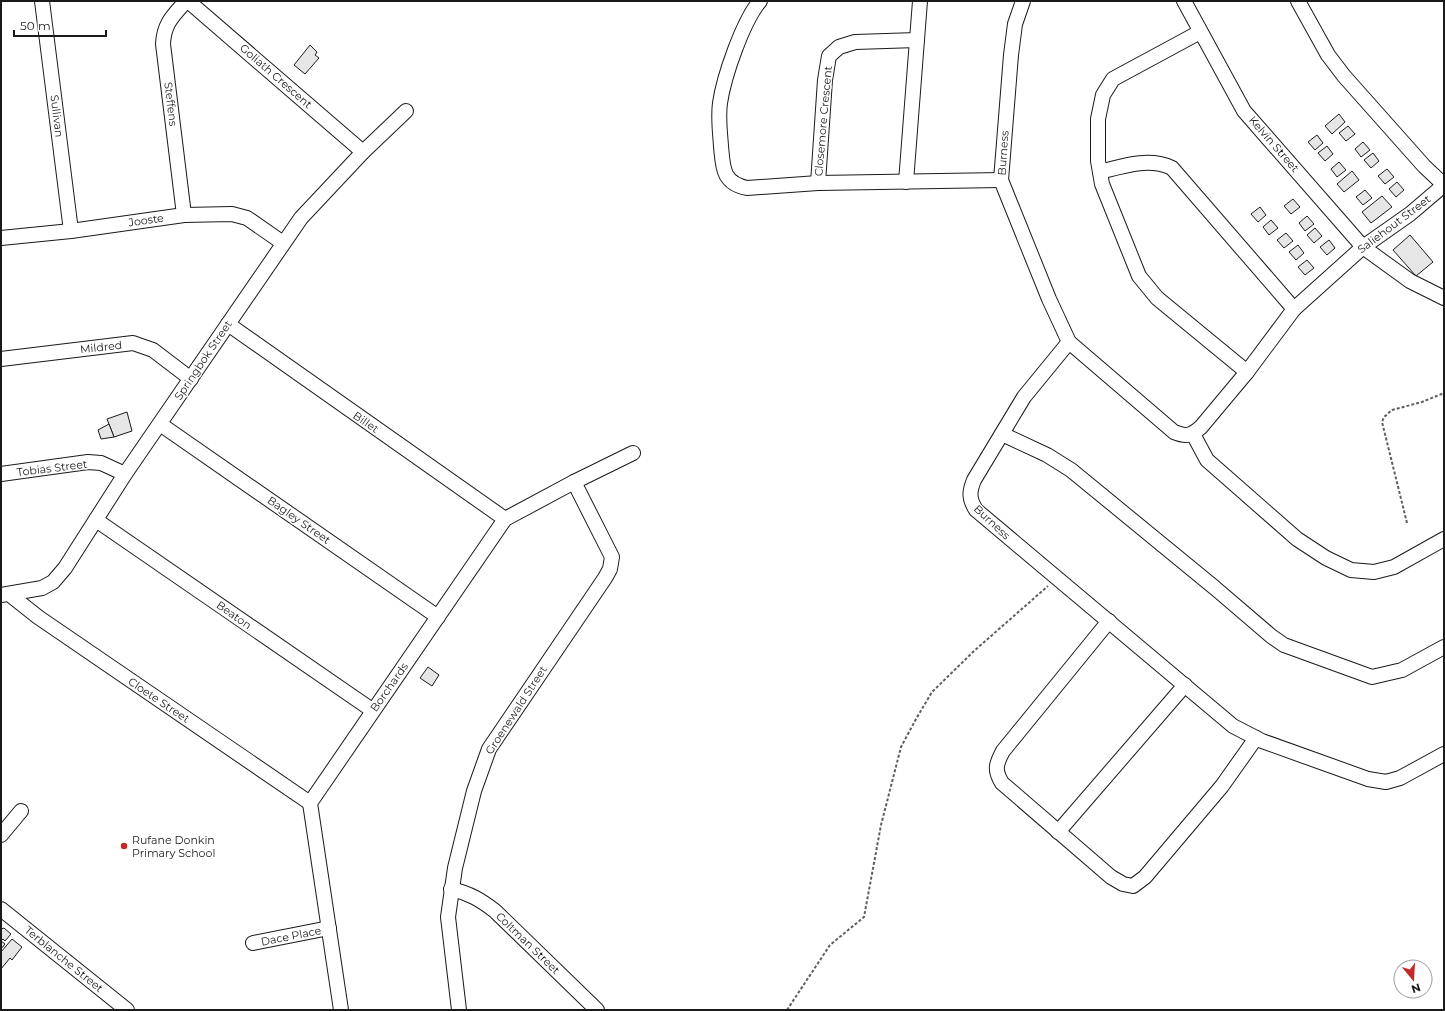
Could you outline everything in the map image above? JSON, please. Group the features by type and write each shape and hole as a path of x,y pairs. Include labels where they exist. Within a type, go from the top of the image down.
{"street":[{"name":"Sullivan","path":"42,1 71,231"},
{"name":"Goliath Crescent","path":"187,1 363,152"},
{"name":"Steffens","path":"184,215 163,44 164,31 170,19 187,1"},
{"name":"Closemore Crescent","path":"760,1 754,8 733,57 720,103 724,171 731,181 738,186 746,188 818,183 1001,180"},
{"path":"906,182 920,1"},
{"name":"Burness","path":"1023,1 1015,24 1011,55 1001,180 1049,299 1069,342 1174,432 1190,435"},
{"name":"Kelvin Street","path":"1184,1 1244,111 1363,247 1410,281 1444,298"},
{"name":"Saliehout Street","path":"1190,435 1247,372 1294,309 1363,247 1410,214 1444,185 1424,166 1328,56 1298,1"},
{"path":"1200,32 1113,79 1103,95 1098,119 1098,161 1107,198 1139,276 1145,285 1157,298 1247,372"},
{"name":"Closemore Crescent","path":"818,183 825,80 831,53 844,45 856,42 917,40"},
{"name":"Springbok Street","path":"5,594 42,588 53,582 65,568 125,474 301,218 363,152 406,111"},
{"path":"1100,172 1126,165 1148,163 1161,163 1172,168 1294,309"},
{"name":"Jooste","path":"1,238 71,231 184,215 232,214 247,218 283,243"},
{"name":"Billet","path":"228,324 505,519"},
{"name":"Burness","path":"1069,342 1024,397 1011,416 971,488 971,502 986,518 1057,579 1233,726 1256,738 1368,779 1386,782 1400,778 1444,754"},
{"name":"Mildred","path":"1,359 133,343 153,350 191,379"},
{"name":"Bagley Street","path":"160,424 438,617"},
{"path":"1002,434 1047,455 1071,470 1271,636 1284,645 1372,677 1402,670 1444,647"},
{"path":"1190,435 1207,460 1297,538 1326,558 1352,570 1374,572 1394,567 1444,539"},
{"name":"Borchards","path":"310,803 372,710 505,519 574,482 634,453"},
{"name":"Tobias Street","path":"1,474 88,462 101,463 125,474"},
{"name":"Groenewald Street","path":"459,1010 448,917 451,889 474,791 489,749 610,569 612,557 574,482"},
{"name":"Beaton","path":"96,520 372,710"},
{"name":"Cloete Street","path":"5,594 310,803"},
{"path":"1109,621 1003,751 995,765 997,775 1002,783 1111,878 1123,884 1133,886 1145,877 1222,786 1256,738"},
{"path":"1058,832 1185,685"},
{"path":"310,803 341,1010"},
{"path":"1,835 21,811"},
{"name":"Coltman Street","path":"451,889 467,892 495,911 597,1010"},
{"name":"Terblanche Street","path":"1,909 127,1010"},
{"name":"Dace Place","path":"253,943 329,928"}],"path":[{"path":"1407,523 1382,422 1384,417 1392,410 1422,402 1444,392"},
{"path":"787,1010 830,945 864,917 881,825 901,747 932,692 974,650 1057,579"}],"building":[{"path":"310,45 317,52 315,55 319,58 305,74 294,65"},
{"path":"1339,114 1345,122 1332,134 1325,126"},
{"path":"1348,126 1355,134 1346,141 1339,133"},
{"path":"1317,135 1323,143 1315,150 1308,142"},
{"path":"1363,142 1370,150 1361,157 1355,149"},
{"path":"1327,146 1333,154 1325,161 1318,153"},
{"path":"1373,153 1379,161 1371,168 1364,160"},
{"path":"1339,162 1346,170 1337,177 1331,169"},
{"path":"1387,169 1394,177 1385,184 1378,176"},
{"path":"1352,171 1359,180 1344,192 1337,184"},
{"path":"1397,182 1404,190 1396,197 1389,189"},
{"path":"1365,190 1372,198 1363,205 1356,197"},
{"path":"1382,196 1392,207 1371,223 1362,212"},
{"path":"1293,199 1300,207 1291,214 1284,206"},
{"path":"1260,207 1266,215 1258,222 1251,214"},
{"path":"1307,216 1314,224 1305,231 1299,223"},
{"path":"1271,220 1278,228 1269,235 1263,227"},
{"path":"1315,228 1322,236 1314,243 1307,235"},
{"path":"1286,233 1293,241 1284,248 1277,240"},
{"path":"1410,235 1433,262 1416,276 1393,250"},
{"path":"1329,240 1335,248 1327,255 1320,247"},
{"path":"1298,245 1304,253 1296,260 1289,252"},
{"path":"1307,260 1314,268 1305,275 1298,267"},
{"path":"127,412 132,431 114,437 107,419"},
{"path":"109,424 114,437 101,439 98,430"},
{"path":"428,667 439,675 432,686 420,678"},
{"path":"4,928 11,934 5,941 3,939 1,941 1,929"},
{"path":"12,939 22,947 12,960 10,958 1,969 1,952"},
{"path":"1,941 5,944 1,949"}],"place":[{"name":"Rufane Donkin Primary School","path":"124,846"}]}
